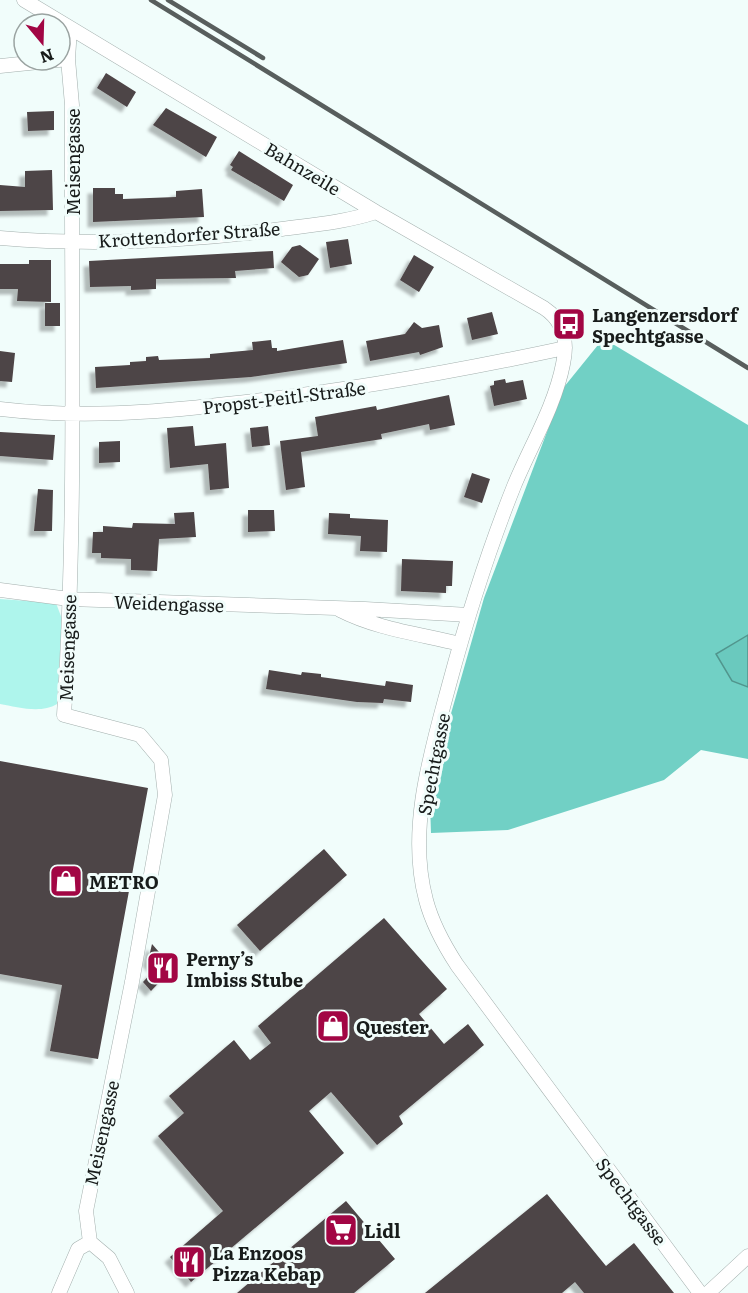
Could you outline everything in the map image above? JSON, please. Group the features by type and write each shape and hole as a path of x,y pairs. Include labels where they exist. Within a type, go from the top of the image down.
{"street":[{"name":"Bahnzeile","path":"24,0 44,12"},
{"name":"Bahnzeile","path":"72,29 376,212 550,312 562,327 565,348"},
{"name":"Meisengasse","path":"69,72 72,105 72,415 69,599 64,715 140,735 160,760 165,795 132,982 86,1211 90,1242"},
{"name":"Krottendorfer Straße","path":"0,238 72,241 240,234 316,224 376,212"},
{"name":"Propst-Peitl-Straße","path":"0,409 72,415 198,408 345,390 565,348"},
{"name":"Spechtgasse","path":"565,348 560,378 506,508 460,644 435,737 423,802 421,872 430,911 446,947 463,974 700,1293"},
{"name":"Weidengasse","path":"0,590 69,599 469,615"},
{"name":"Weidengasse","path":"338,609 365,621 460,644"},
{"path":"59,1293 78,1249 90,1242 109,1258 126,1293"},
{"path":"708,1293 748,1256"}],"shaded area":[{"path":"611,343 748,425 748,635 717,654 732,681 748,687 748,759 701,750 664,780 508,830 431,833 430,803 442,745 484,598 564,387 598,345"},
{"path":"0,599 56,603 62,619 57,704 44,709 36,709 0,704"},
{"path":"748,635 748,687 732,681 716,654"}],"building":[{"path":"106,73 136,92 127,107 97,88"},
{"path":"166,108 217,137 206,157 153,125"},
{"path":"54,111 54,130 28,131 27,112"},
{"path":"239,151 293,185 284,201 231,170 233,167 230,165"},
{"path":"52,170 53,210 0,211 0,185 25,187 25,171"},
{"path":"93,188 115,188 115,194 123,194 123,199 176,197 176,191 202,189 204,217 93,222"},
{"path":"348,239 352,264 330,268 326,242"},
{"path":"300,245 319,259 308,275 299,277 281,262 292,247"},
{"path":"273,251 274,268 235,271 236,278 156,279 156,289 131,290 131,286 90,287 89,261"},
{"path":"414,255 434,267 419,292 400,280"},
{"path":"29,260 51,260 51,302 17,301 18,289 0,289 0,264 29,264"},
{"path":"45,303 60,303 60,326 45,326"},
{"path":"492,312 498,334 472,340 467,318"},
{"path":"414,322 422,328 439,325 443,347 420,355 419,352 370,361 366,341 405,334"},
{"path":"271,340 272,348 277,348 277,351 343,340 347,363 251,377 96,388 95,367 130,365 130,362 146,361 146,357 158,356 159,360 210,358 210,354 253,350 252,342"},
{"path":"0,351 15,353 12,382 0,381"},
{"path":"505,379 506,383 523,380 527,399 494,406 490,386 494,385 494,381"},
{"path":"449,395 455,425 430,430 429,424 381,434 382,439 301,452 305,487 286,490 280,441 318,436 315,417 376,406 377,410"},
{"path":"193,426 195,446 226,443 229,488 210,490 208,464 170,468 167,428"},
{"path":"268,426 270,445 252,447 250,428"},
{"path":"0,432 55,435 53,460 0,456"},
{"path":"120,441 120,462 99,463 99,442"},
{"path":"472,473 490,479 482,503 464,497"},
{"path":"38,489 53,490 52,531 34,531"},
{"path":"248,510 274,510 275,531 248,532"},
{"path":"194,512 196,537 159,539 157,571 131,570 131,559 101,558 101,553 92,553 93,532 103,532 103,526 132,528 133,523 175,524 174,513"},
{"path":"329,513 350,514 350,518 388,520 387,552 360,551 361,536 328,534"},
{"path":"402,559 453,561 452,586 446,586 446,593 401,591"},
{"path":"269,670 301,675 302,672 321,674 321,677 385,686 386,681 413,685 411,702 384,699 383,703 357,702 266,689"},
{"name":"METRO","path":"0,761 148,788 98,1059 50,1051 62,985 0,974"},
{"path":"324,849 347,875 260,951 237,925"},
{"path":"384,918 447,989 419,1014 444,1044 468,1024 484,1045 399,1116 403,1124 377,1145 331,1092 309,1111 344,1153 191,1282 170,1257 223,1211 158,1136 184,1113 169,1096 234,1040 250,1060 271,1043 258,1026"},
{"name":"Perny’s Imbiss Stube","path":"152,944 173,968 151,991 143,982 155,969 148,961"},
{"path":"547,1194 606,1266 634,1243 674,1293 584,1293 575,1282 562,1293 425,1293"},
{"name":"Lidl","path":"346,1201 395,1259 354,1293 237,1293"}],"railway":[{"path":"151,0 748,368"},
{"path":"168,0 263,58"}],"place":[{"name":"Langenzersdorf Spechtgasse","path":"569,324"},
{"name":"METRO","path":"66,881"},
{"name":"Perny’s Imbiss Stube","path":"163,968"},
{"name":"Quester","path":"333,1026"},
{"name":"Lidl","path":"341,1230"},
{"name":"La Enzoos Pizza Kebap","path":"189,1262"}]}
